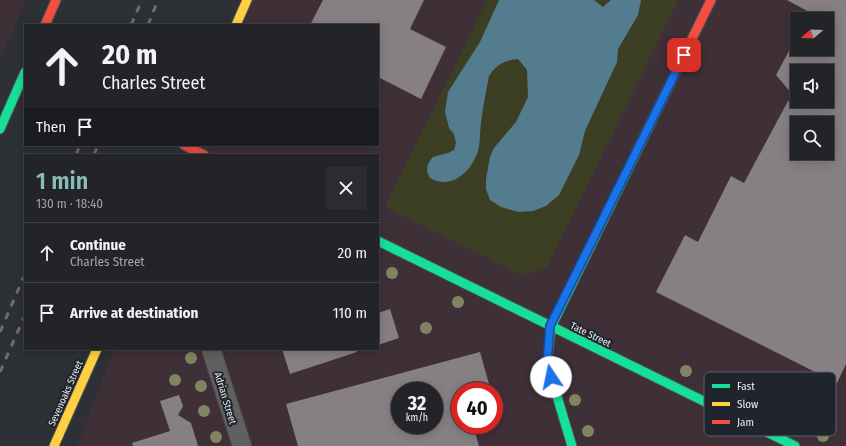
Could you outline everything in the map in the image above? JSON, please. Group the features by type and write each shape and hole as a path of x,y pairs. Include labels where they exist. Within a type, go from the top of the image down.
{"street":[{"path":"45,24 56,0"},
{"path":"236,24 247,0"},
{"path":"572,446 547,363 550,326 711,0"},
{"path":"0,129 24,74"},
{"path":"186,146 202,154"},
{"name":"Tate Street","path":"379,241 704,401"},
{"name":"Sevenoaks Street","path":"54,446 97,350"},
{"name":"Adrian Street","path":"211,350 242,446"},
{"name":"Tate Street","path":"775,436 795,446"}],"shaded area":[{"path":"0,0 26,0 0,59"},
{"path":"246,0 846,0 846,446 77,446 114,350 379,350 379,154 187,154 191,146 379,146 379,24 236,24"}],"green space":[{"path":"487,0 678,0 547,267 524,276 385,207"}],"water":[{"path":"499,0 594,0 603,7 611,0 641,0 638,15 618,49 617,62 585,131 579,155 559,195 546,206 533,211 518,212 501,207 490,200 486,189 486,179 490,157 494,148 516,122 528,97 527,70 518,59 501,64 489,76 482,116 479,147 467,170 461,176 447,182 430,178 427,169 429,162 433,157 454,150 456,143 454,134 449,128 445,112 448,92 480,42"}],"building":[{"path":"323,0 424,0 410,29 446,47 421,99 379,78 379,24 311,24"},
{"path":"787,0 846,0 846,364 837,383 836,372 815,372 656,292 685,235 698,242 731,176 744,183 788,101 790,101 790,108 834,108 834,64 790,64 790,92 776,75 790,49 790,56 834,56 834,12 809,12"},
{"path":"390,309 399,338 379,345 379,313"},
{"path":"282,350 356,350 357,352 290,374"},
{"path":"480,352 488,382 451,382 451,434 476,434 479,446 298,446 286,404"},
{"path":"179,395 183,406 178,415 191,423 198,446 133,446 132,443 170,431 160,401"}],"railway":[{"path":"131,24 142,0"},
{"path":"148,24 158,0"},
{"path":"76,154 80,146"},
{"path":"94,154 98,146"},
{"path":"0,332 24,276"},
{"path":"0,372 24,317"}],"traffic: fast":[{"path":"0,129 24,74"},
{"path":"572,446 547,363 551,327 663,98"},
{"path":"379,241 704,401"},
{"path":"775,436 795,446"}],"traffic: slow":[{"path":"236,24 247,0"},
{"path":"54,446 97,350"}],"traffic: jam":[{"path":"45,24 56,0"},
{"path":"663,98 711,0"},
{"path":"186,146 202,154"}],"route":[{"path":"551,377 547,363 550,326 684,55"}]}
